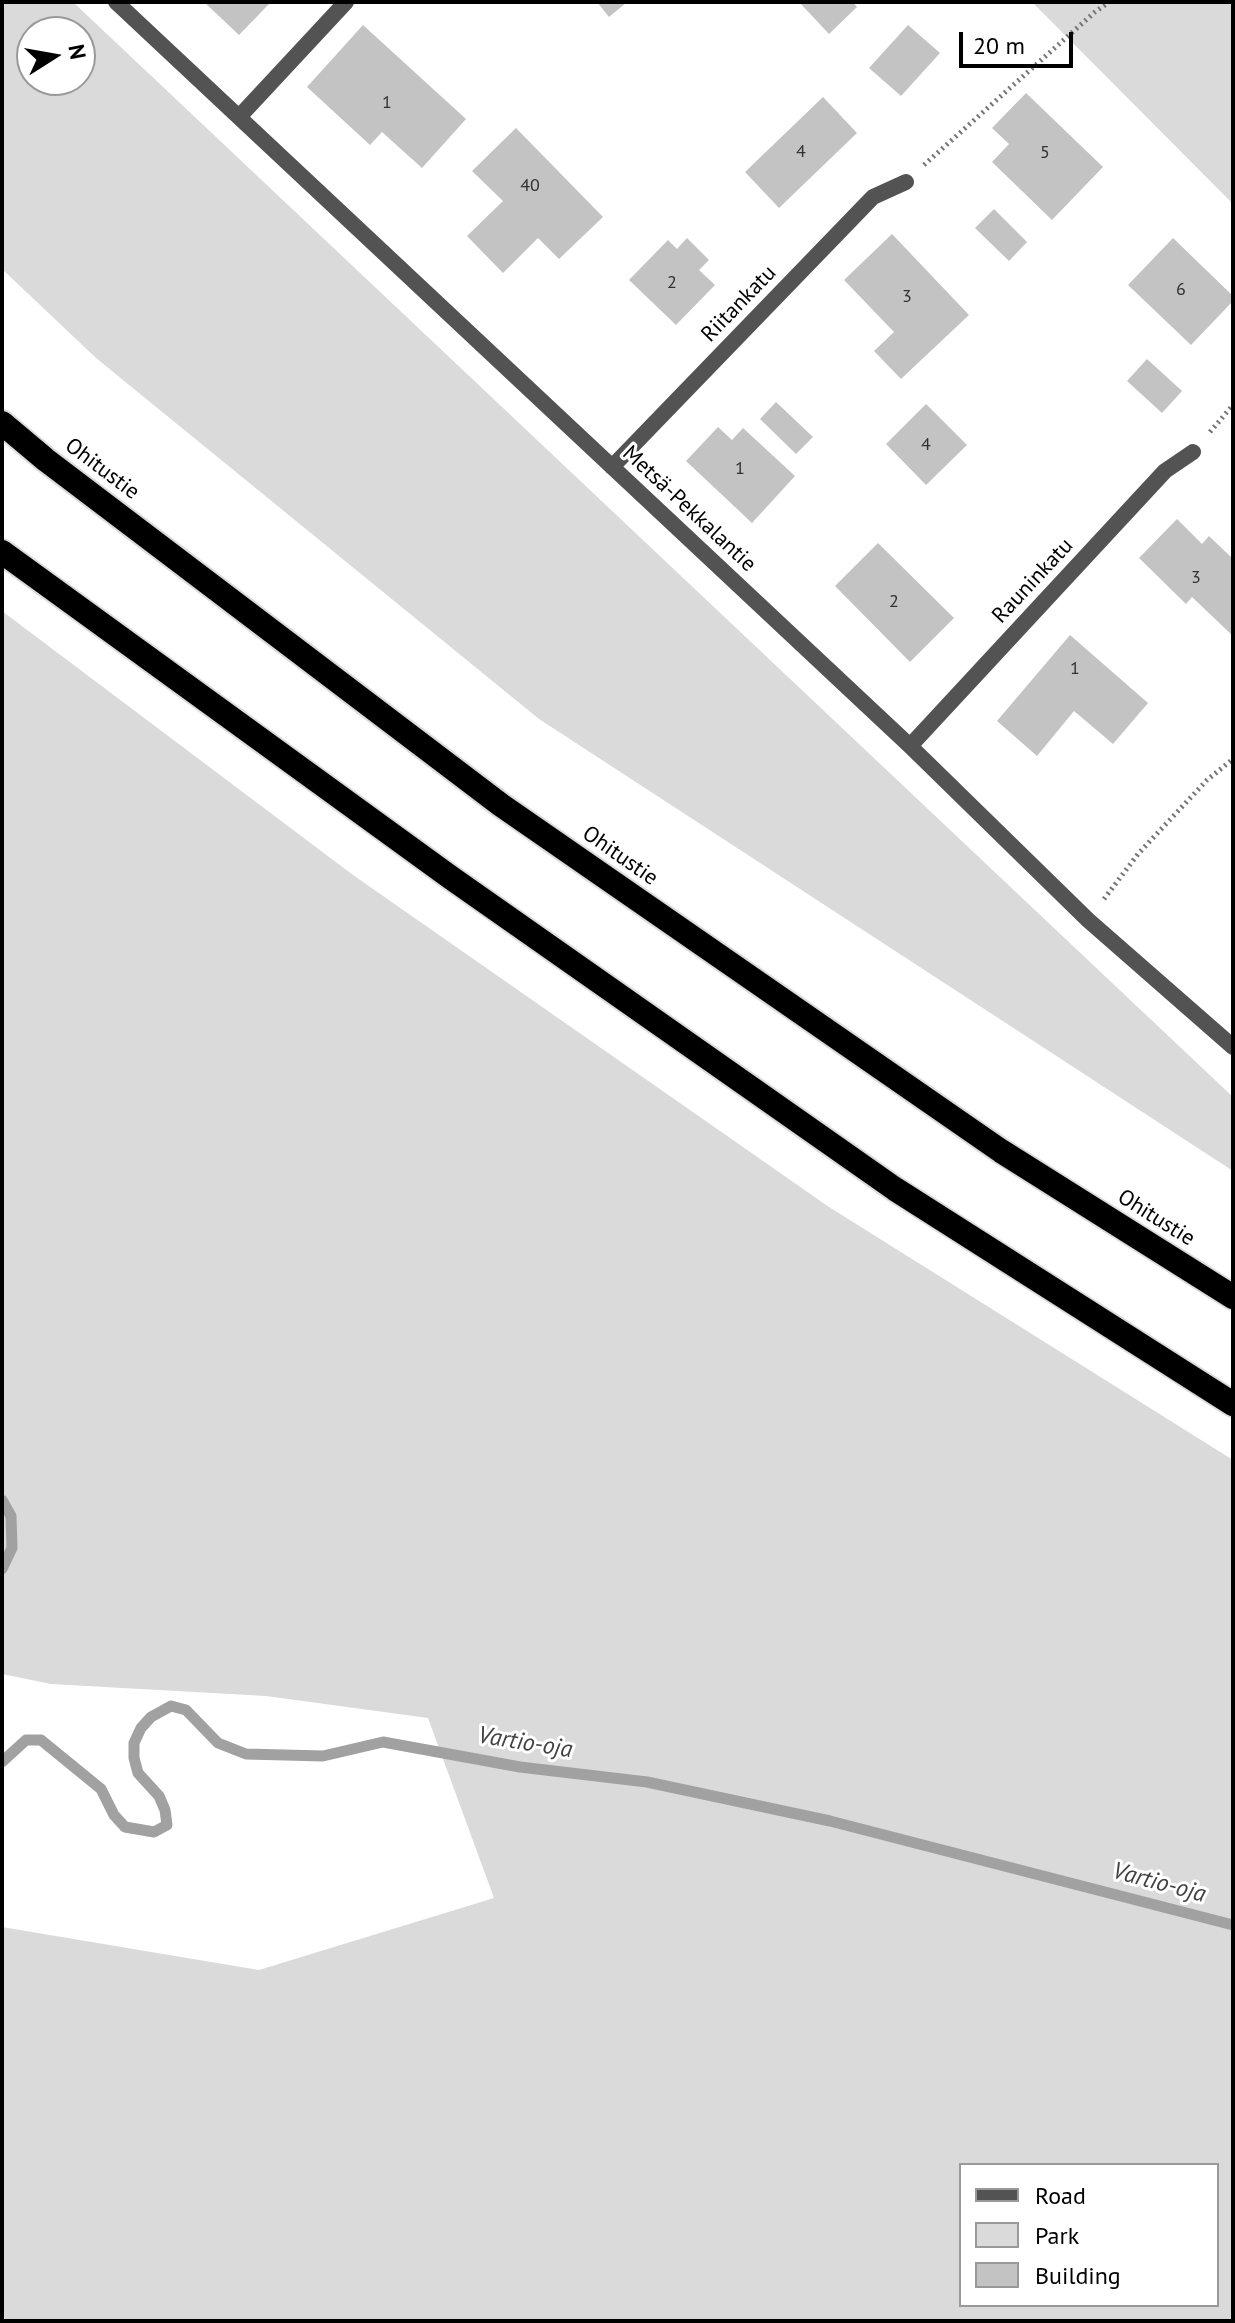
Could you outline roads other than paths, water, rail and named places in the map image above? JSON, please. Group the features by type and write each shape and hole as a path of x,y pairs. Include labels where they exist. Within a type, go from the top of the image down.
{"highway":[{"name":"Ohitustie","path":"2,423 46,460 501,805 1001,1151 1233,1297"},
{"path":"2,552 450,877 895,1189 1233,1404"}],"street":[{"name":"Metsä-Pekkalantie","path":"116,2 910,746 1088,920 1233,1047"},
{"path":"239,117 346,2"},
{"name":"Riitankatu","path":"612,467 873,197 906,182"},
{"name":"Rauninkatu","path":"910,746 1165,471 1193,452"}],"waterway":[{"name":"Vartio-oja","path":"2,1500 11,1516 12,1548 2,1569"},
{"name":"Vartio-oja","path":"2,1762 26,1740 41,1740 101,1789 114,1815 125,1827 154,1832 167,1825 165,1810 159,1796 138,1773 134,1743 151,1717 171,1706 186,1710 218,1743 246,1754 323,1756 383,1742 520,1767 647,1782 830,1821 1233,1925"}]}
